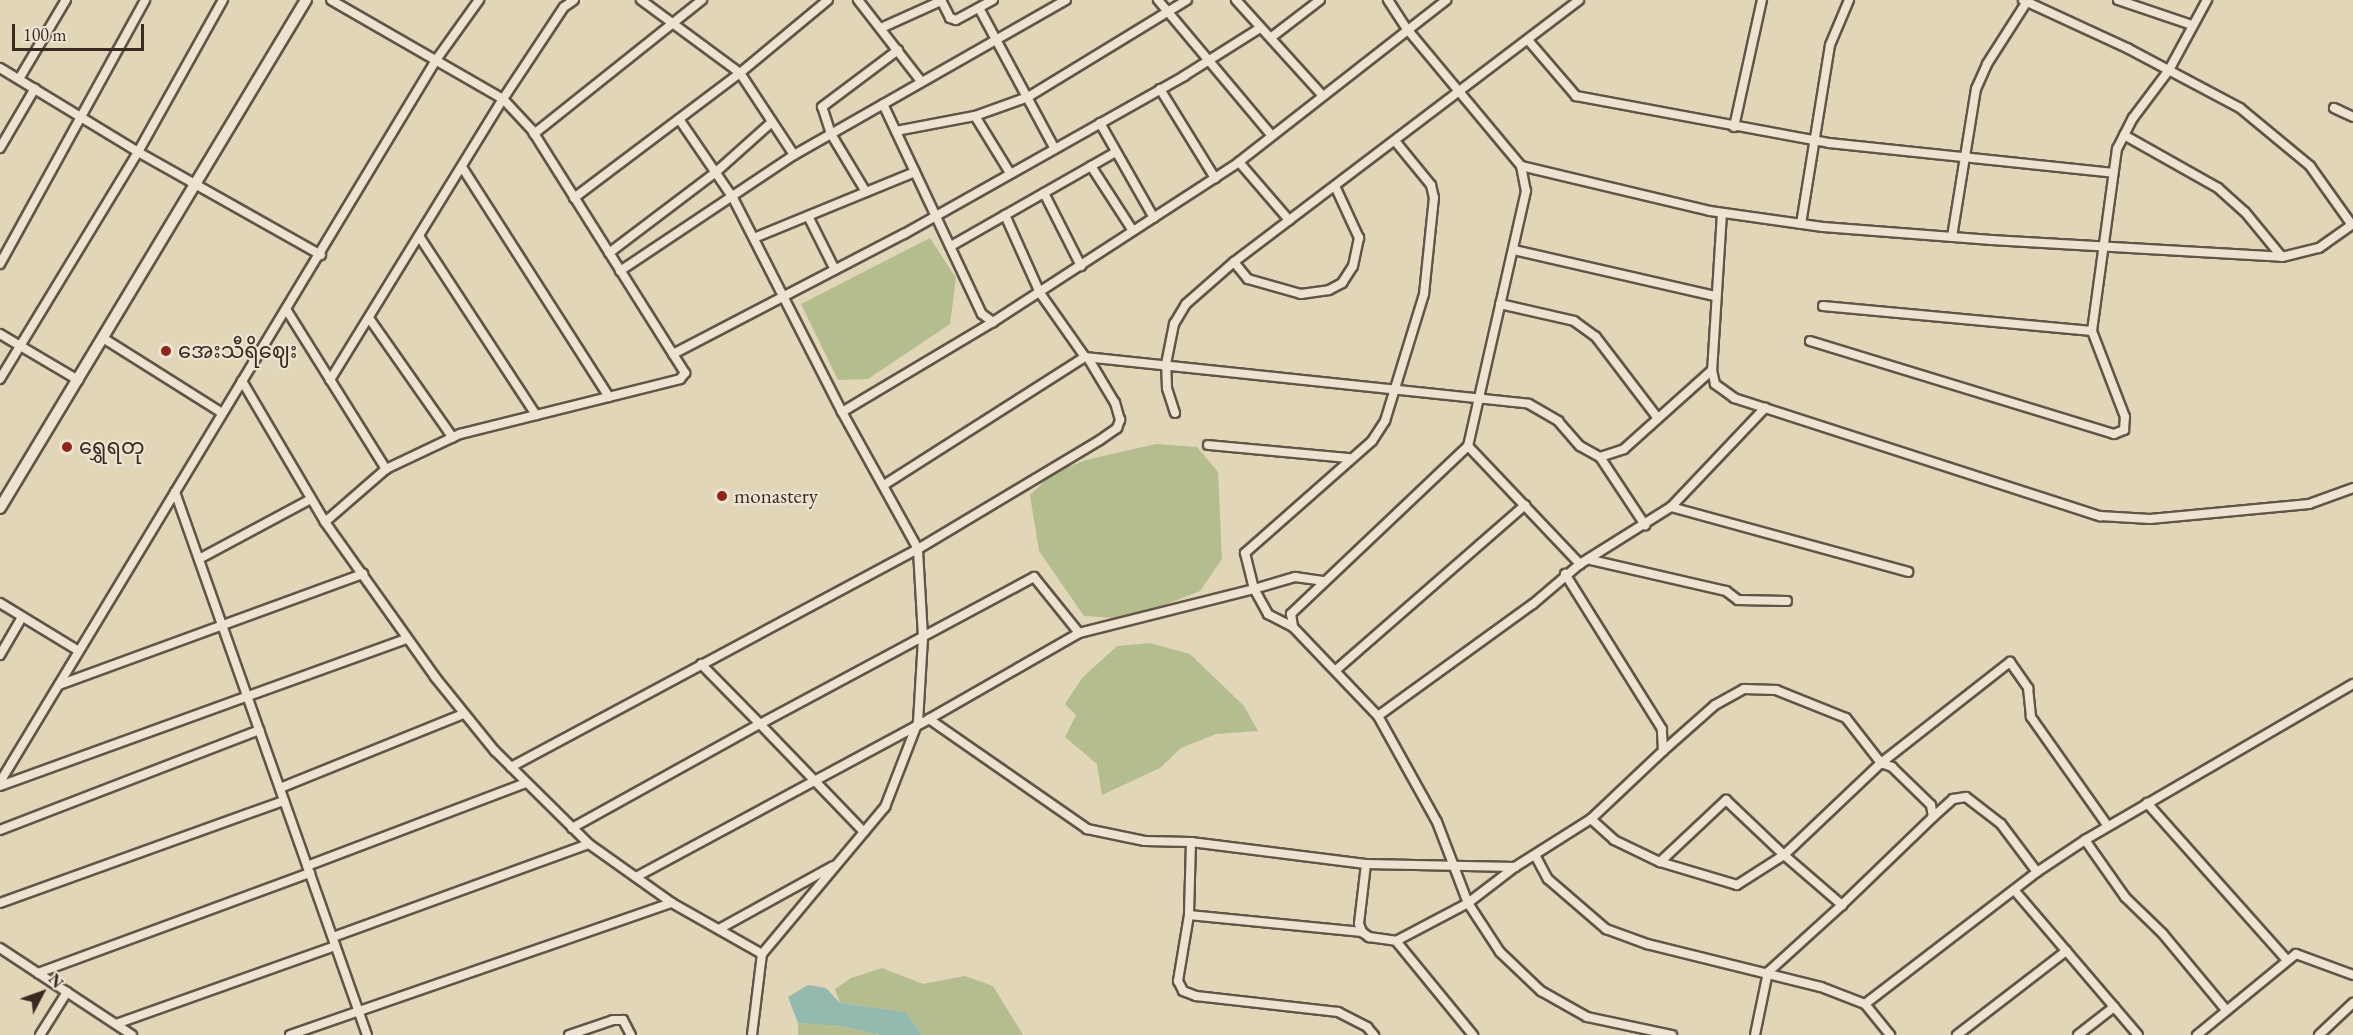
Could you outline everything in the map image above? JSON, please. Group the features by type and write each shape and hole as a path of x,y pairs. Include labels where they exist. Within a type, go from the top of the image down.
{"main road":[{"path":"0,508 306,0"}],"street":[{"path":"19,79 66,0"},
{"path":"0,264 146,0"},
{"path":"0,380 138,152 223,0"},
{"path":"325,522 386,469 453,438 684,377 673,354 534,134 503,99 331,0"},
{"path":"0,784 222,413 321,255 436,60 480,0"},
{"path":"330,380 503,99 564,7 574,0"},
{"path":"641,0 740,73 794,155"},
{"path":"534,134 702,0"},
{"path":"574,198 740,73 828,0"},
{"path":"858,0 920,80"},
{"path":"881,28 941,1 950,18 956,20 993,0"},
{"path":"620,271 733,198 794,155 920,80 998,41 1066,0"},
{"path":"1158,0 1272,136"},
{"path":"896,131 975,116 1028,97 1187,0"},
{"path":"1236,0 1260,28 1273,36 1322,95"},
{"path":"1273,36 1320,0"},
{"path":"1293,627 1292,614 1323,581 1468,446 1526,191 1521,166 1407,29 1388,0"},
{"path":"842,412 1040,293 1239,162 1446,0"},
{"path":"1175,413 1167,388 1166,364 1174,324 1186,304 1234,262 1579,0"},
{"path":"1734,127 1762,0"},
{"path":"1801,224 1830,45 1849,0"},
{"path":"1521,166 1722,213 1801,224 1952,237 2282,257 2319,248 2353,224 2310,166 2240,108 2169,70 2026,0 1987,64 1976,89 1952,237"},
{"path":"2118,0 2192,25"},
{"path":"1810,341 2114,434 2124,430 2125,417 2092,331 2117,149 2124,135 2169,70 2207,0"},
{"path":"980,8 1055,149"},
{"path":"673,354 835,270 1055,149 1260,28"},
{"path":"1528,40 1559,80 1576,96 1814,140 2113,173"},
{"path":"866,192 831,134 823,105 898,50"},
{"path":"0,68 138,152 321,255"},
{"path":"0,148 35,88"},
{"path":"1160,89 1215,178"},
{"path":"883,104 982,314 993,322"},
{"path":"2334,108 2353,117"},
{"path":"975,116 1010,173"},
{"path":"679,119 733,198 842,412 918,549 923,637 918,722 885,807 762,954 752,1035"},
{"path":"609,253 716,172 772,122"},
{"path":"1100,123 1154,218"},
{"path":"2124,135 2218,188 2245,212 2282,257"},
{"path":"1395,141 1431,185 1434,198 1424,294 1385,421 1372,441 1349,458 1299,508 1245,553 1254,589 1268,614 1293,627 1310,649 1336,670 1378,716 1437,822 1468,903 1500,952 1540,991 1587,1017 1672,1035"},
{"path":"951,246 1116,152"},
{"path":"1239,162 1289,220"},
{"path":"1092,166 1133,231"},
{"path":"462,167 609,396"},
{"path":"754,238 915,172"},
{"path":"1234,262 1248,279 1301,294 1329,290 1342,283 1353,266 1359,238 1335,186"},
{"path":"1044,193 1081,266"},
{"path":"1722,213 1712,370 1715,384 1734,398 2100,516 2150,519 2309,504 2353,488"},
{"path":"511,767 918,549 1117,428 1119,411 1086,357 1040,293 1005,215"},
{"path":"808,216 835,270"},
{"path":"419,236 536,415"},
{"path":"1514,250 1715,296"},
{"path":"1500,304 1574,321 1596,338 1658,417"},
{"path":"1822,306 2092,331"},
{"path":"286,309 386,469"},
{"path":"369,318 453,438"},
{"path":"0,334 78,380"},
{"path":"103,338 222,413"},
{"path":"884,485 1086,357 1166,364 1393,392 1478,396 1529,404 1558,421 1580,446 1600,457 1645,525"},
{"path":"1600,457 1624,449 1712,370"},
{"path":"242,381 325,522 463,714 511,767 589,844 672,903 762,954"},
{"path":"1378,716 1533,604 1565,574 1591,560 1671,507 1765,408"},
{"path":"1208,445 1349,458"},
{"path":"1468,446 1580,564"},
{"path":"175,492 367,1035"},
{"path":"199,559 311,499"},
{"path":"1336,670 1525,505"},
{"path":"1671,507 1908,572"},
{"path":"1591,560 1726,591 1738,600 1787,601"},
{"path":"59,685 363,574"},
{"path":"1565,574 1662,729 1663,751"},
{"path":"572,828 1034,577 1079,633"},
{"path":"636,877 918,722 929,719 1079,633 1295,577 1323,581"},
{"path":"0,603 79,651"},
{"path":"0,655 22,617"},
{"path":"0,784 407,639"},
{"path":"1591,819 1614,840 1660,862 1737,885 1784,855 1881,763 2010,662 2028,688 2031,717 2108,826"},
{"path":"702,664 864,832"},
{"path":"1865,1004 2037,872 2085,840 2353,684"},
{"path":"1189,915 1362,932 1369,937 1396,941 1468,903 1515,867 1591,819 1715,705 1744,689 1776,690 1846,718 1881,763 1892,767 1931,805 1933,817"},
{"path":"280,788 463,714"},
{"path":"929,719 1087,829 1145,841 1191,842 1366,864 1451,863 1515,867"},
{"path":"0,830 259,730"},
{"path":"38,973 526,783"},
{"path":"1755,1035 1768,972 1953,799 1966,797 2001,824 2037,872"},
{"path":"1660,862 1726,800 1784,855 1842,905"},
{"path":"0,903 284,801"},
{"path":"2147,803 2287,960"},
{"path":"2085,840 2125,897 2163,934 2226,1010"},
{"path":"1191,842 1189,915 1178,981 1183,991 1196,996 1338,1012 1367,1027 1374,1035"},
{"path":"116,1024 589,844"},
{"path":"1535,855 1548,879 1605,929 1647,944 1768,972 1865,1004 1890,1035"},
{"path":"719,929 838,863"},
{"path":"1362,932 1359,924 1366,864"},
{"path":"2015,891 2138,1035"},
{"path":"290,1035 672,903"},
{"path":"1396,941 1473,1035"},
{"path":"1,951 129,1034"},
{"path":"1957,1035 2066,951"},
{"path":"2197,1035 2296,954 2353,975"},
{"path":"40,1035 67,992"},
{"path":"2319,1035 2353,1003"},
{"path":"2078,1035 2114,1006"},
{"path":"569,1035 588,1026 624,1020 632,1035"}],"green space":[{"path":"930,238 956,278 950,324 868,379 838,380 801,304"},
{"path":"1156,444 1197,447 1218,472 1222,559 1200,591 1129,619 1084,616 1039,551 1030,495 1053,473 1086,460"},
{"path":"1150,643 1190,654 1244,706 1258,731 1216,734 1181,748 1160,768 1102,795 1097,764 1065,737 1076,715 1065,704 1082,678 1117,646"},
{"path":"882,968 923,984 965,976 993,986 1023,1035 922,1035 906,1012 840,1003 835,989 851,978"},
{"path":"798,1023 842,1026 880,1035 798,1035"}],"water":[{"path":"808,985 826,988 840,1003 906,1012 922,1035 880,1035 842,1026 798,1023 788,997"}],"place":[{"name":"အေးသီရိဈေး","path":"166,351"},
{"name":"ရွှေရတု","path":"67,447"},
{"name":"monastery","path":"722,496"}]}
